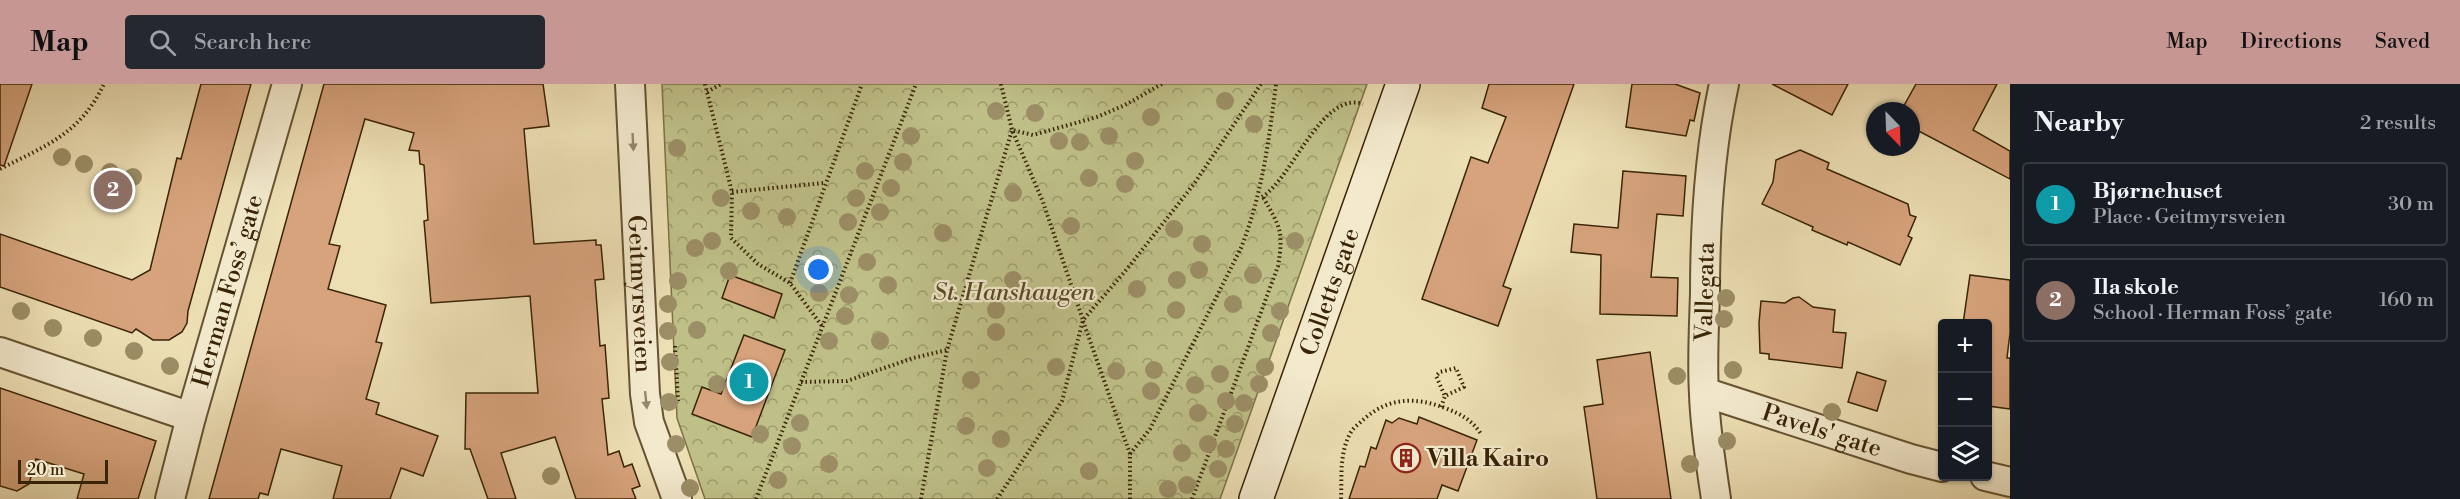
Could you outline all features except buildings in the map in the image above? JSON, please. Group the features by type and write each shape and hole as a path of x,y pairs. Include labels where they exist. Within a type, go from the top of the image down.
{"main road":[{"name":"Colletts gate","path":"1256,499 1403,84"}],"street":[{"name":"Herman Foss’ gate","path":"170,499 191,417 286,84"},
{"name":"Geitmyrsveien","path":"630,84 645,394 649,422 677,499"},
{"name":"Vallegata","path":"1716,499 1706,428 1704,392 1707,199 1715,125 1724,84"},
{"path":"0,352 191,417"},
{"name":"Pavels' gate","path":"1704,392 1938,466"},
{"path":"1992,478 2010,482"}],"path":[{"path":"0,169 66,134 81,122 96,102 104,84"},
{"path":"705,84 732,192 732,238 758,264 790,284 822,326"},
{"path":"707,92 721,84"},
{"path":"790,284 862,84"},
{"path":"756,499 916,84"},
{"path":"1001,84 1012,130 1044,202 1130,454 1130,499"},
{"path":"1012,130 1033,135 1097,117 1125,105 1162,84"},
{"path":"997,499 1062,401 1083,320 1127,269 1194,183 1261,84"},
{"path":"1130,454 1150,429 1236,258 1250,224 1265,169 1276,84"},
{"path":"1257,200 1279,182 1310,136 1335,108 1350,101 1366,105"},
{"path":"921,499 947,350 1012,130"},
{"path":"732,192 825,183"},
{"path":"1192,499 1278,266 1283,241 1278,224 1263,197"},
{"path":"675,342 679,409"},
{"path":"801,382 847,381 914,358 947,350"},
{"path":"1441,407 1445,396 1436,376 1440,372 1456,368 1464,387 1445,396"},
{"path":"1341,499 1344,448 1352,430 1369,415 1389,403 1411,399 1433,403 1464,416 1475,424 1481,434"}],"green space":[{"name":"St. Hanshaugen","path":"662,84 1367,84 1220,499 705,499 677,418"}],"place":[{"name":"Ila skole","path":"113,190"},
{"name":"Bjørnehuset","path":"749,382"},
{"name":"Villa Kairo","path":"1406,458"}]}
